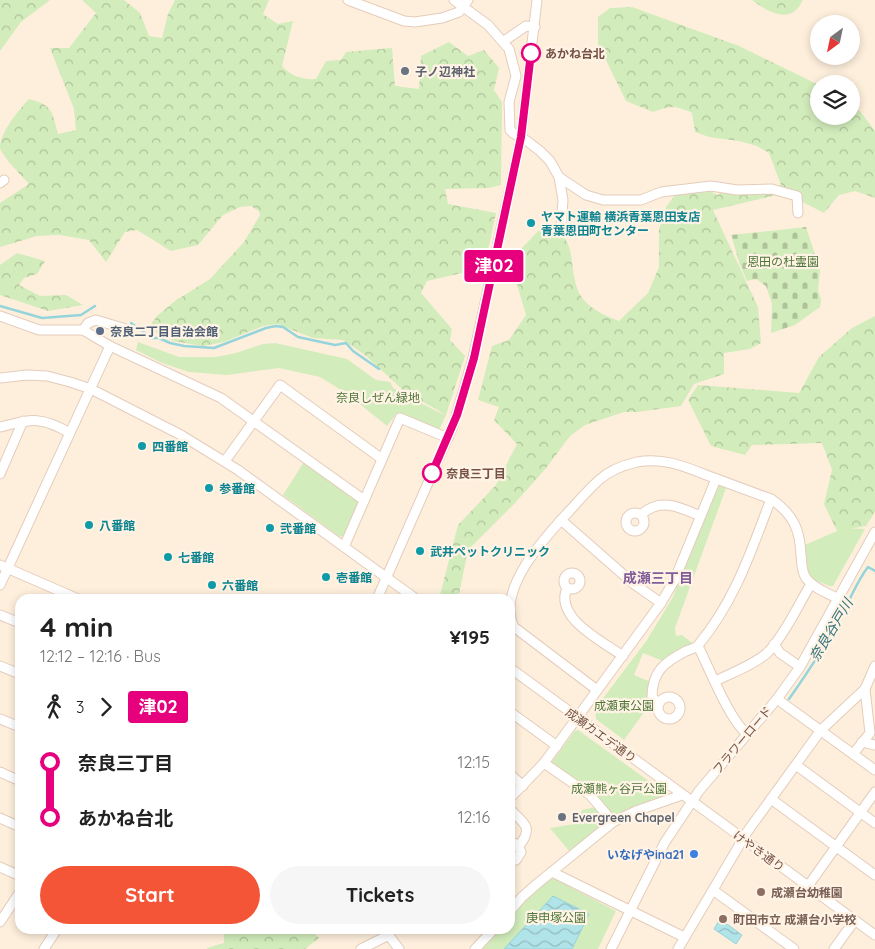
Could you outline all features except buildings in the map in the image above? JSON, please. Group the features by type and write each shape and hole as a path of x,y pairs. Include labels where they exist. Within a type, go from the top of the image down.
{"street":[{"path":"348,0 404,21 415,22 442,18 459,12 466,4"},
{"path":"454,0 466,4 488,24 509,49 516,76 509,102 509,126 513,133 540,151 550,161 559,178 563,200 561,227"},
{"path":"379,594 448,438 461,404 474,358 521,137 537,0"},
{"path":"504,41 526,26 535,27"},
{"path":"559,178 586,195 603,200 641,200 661,192 711,186 737,190 772,189 797,196 798,213"},
{"path":"0,316 39,330 83,330 110,346 221,398 364,500"},
{"path":"83,330 88,323 96,320 126,329"},
{"path":"0,585 2,567 70,433 110,346"},
{"path":"0,378 27,375 47,376 91,389 181,434 225,461 409,594"},
{"path":"225,461 280,385 382,459"},
{"path":"344,547 400,418 448,438"},
{"path":"0,427 23,421 42,420 70,433"},
{"path":"0,474 23,421"},
{"path":"513,594 525,565 539,544 599,480 615,470 648,461 677,463 771,499 782,506 795,524 800,537 804,576 811,584 838,599"},
{"path":"515,793 544,763 662,604 674,581 716,479"},
{"path":"659,704 652,697 654,683 659,671 668,660 698,646 723,611 735,592 771,499"},
{"path":"641,515 654,506 665,504 683,508 700,516"},
{"path":"561,520 634,584 662,604"},
{"name":"フラワーロード","path":"611,949 665,842 692,802 776,699 800,666 875,532"},
{"path":"2,567 66,594"},
{"path":"716,681 765,655 774,644 811,584"},
{"path":"567,588 564,595 565,605 576,623 623,656"},
{"path":"0,615 15,622"},
{"path":"515,628 598,690"},
{"path":"774,644 780,653 800,666"},
{"path":"698,646 729,710 741,729 747,734"},
{"path":"0,666 15,672"},
{"path":"678,949 742,839 821,730 866,689 874,671"},
{"name":"成瀬カエデ通り","path":"515,672 692,802"},
{"path":"853,754 870,733 866,689"},
{"path":"776,699 875,770"},
{"path":"515,716 557,746"},
{"path":"0,719 15,725"},
{"path":"862,742 875,745"},
{"path":"544,763 590,795 613,822"},
{"path":"796,764 875,823"},
{"path":"0,772 15,779"},
{"path":"515,779 522,786"},
{"path":"808,886 875,792"},
{"path":"515,905 613,822 636,810 682,794"},
{"path":"771,799 875,875"},
{"name":"けやき通り","path":"692,802 875,935"},
{"path":"515,814 525,825 527,832 519,846 520,855 515,860"},
{"path":"0,818 15,825"},
{"path":"515,843 519,846"},
{"path":"0,868 15,874"},
{"path":"552,872 684,937"},
{"path":"713,890 794,949"},
{"path":"0,922 15,900"},
{"path":"834,949 854,920"},
{"path":"44,949 54,934"},
{"path":"361,949 384,934"},
{"path":"388,934 399,949"},
{"path":"476,949 490,934"}],"green space":[{"path":"0,0 50,0 21,22 0,51"},
{"path":"82,0 124,0 140,13 149,36 162,38 168,14 175,0 269,0 263,14 278,24 293,21 282,66 293,75 306,79 316,79 326,61 341,60 346,52 392,48 395,86 419,89 421,56 449,42 468,56 484,50 499,68 494,90 502,102 501,185 489,188 445,189 448,204 496,213 484,268 427,281 421,293 452,329 450,340 465,356 446,415 404,391 365,355 343,340 313,338 277,324 263,326 224,342 203,346 173,341 148,329 157,316 175,301 210,279 244,242 260,215 259,211 251,206 240,207 223,215 198,245 171,251 137,230 125,232 106,262 89,240 59,235 37,236 0,247 0,203 29,184 8,161 0,148 3,135 11,122 29,99 43,104 50,110 58,134 76,130 74,109 50,48 69,48 96,13"},
{"path":"752,0 803,0 797,9 785,15 767,10"},
{"path":"632,7 739,46 810,81 810,125 860,125 860,111 875,131 875,198 855,191 839,195 824,213 785,193 713,210 758,307 761,343 750,349 724,353 724,374 694,384 681,406 624,412 585,425 570,436 547,467 515,503 468,550 459,594 440,594 458,525 496,485 517,444 494,420 499,407 478,400 492,346 509,340 526,315 511,264 518,252 544,225 552,224 566,239 571,254 574,278 584,300 594,309 619,321 648,293 659,267 659,230 666,207 679,190 702,186 717,195 724,192 736,194 781,185 769,153 757,146 739,141 709,137 695,132 692,113 681,109 664,108 653,112 626,101 598,44 598,17 610,8"},
{"name":"恩田の杜霊園","path":"806,227 820,270 818,290 821,300 820,307 795,325 771,333 772,304 766,286 756,279 747,281 731,235"},
{"path":"17,253 45,261 37,274 24,278 19,285 40,296 66,295 83,305 48,311 0,295 0,265"},
{"path":"875,316 875,512 866,526 837,531 824,504 832,470 822,443 752,445 745,455 711,446 688,400 698,385 799,393 819,357 852,328"},
{"name":"奈良しぜん緑地","path":"138,342 179,357 216,357 263,344 275,343 347,359 376,380 390,382 393,388 446,415 439,430 396,414 387,426 346,393 320,377 279,368 227,375 189,372 162,363 136,350"},
{"path":"304,462 360,502 344,535 340,537 283,495"},
{"name":"成瀬東公園","path":"716,484 726,488 675,628 676,636 682,635 695,645 663,661 643,653 634,675 653,683 653,700 624,740 596,719 595,709 647,640 673,597"},
{"path":"844,528 865,529 833,586 811,578 808,570 805,545"},
{"name":"成瀬熊ヶ谷戸公園","path":"578,730 664,792 664,797 614,816 592,793 551,763 575,731"},
{"path":"596,807 606,818 605,823 570,852 550,828 575,824 582,810"},
{"name":"庚申塚公園","path":"549,879 555,879 616,911 598,949 481,949 494,934 515,934 515,911 529,896"},
{"path":"224,934 315,934 319,938 305,949 207,949 224,943"}],"water":[{"path":"553,896 589,914 572,949 504,949"},
{"path":"720,919 742,935 736,944 714,929"}],"waterway":[{"path":"0,306 42,318 81,315 95,306"},
{"path":"131,323 152,338 159,338 184,346 214,348 266,328 283,327 298,337 335,345 346,343 353,351 379,369"},
{"name":"奈良谷戸川","path":"789,699 824,647 864,572 868,567 875,571"}],"bus line":[{"name":"津02","path":"432,473 453,426 474,358 521,137 531,53"}],"place":[{"name":"あかね台北","path":"531,53"},
{"name":"子ノ辺神社","path":"405,71"},
{"name":"ヤマト運輸 横浜青葉恩田支店 青葉恩田町センター","path":"531,223"},
{"name":"奈良二丁目自治会館","path":"100,331"},
{"name":"四番館","path":"142,446"},
{"name":"奈良三丁目","path":"432,473"},
{"name":"参番館","path":"209,488"},
{"name":"八番館","path":"89,525"},
{"name":"弐番館","path":"270,528"},
{"name":"武井ペットクリニック","path":"420,551"},
{"name":"七番館","path":"168,557"},
{"name":"壱番館","path":"326,577"},
{"name":"六番館","path":"212,585"},
{"name":"Evergreen Chapel","path":"562,817"},
{"name":"いなげやina21","path":"694,854"},
{"name":"成瀬台幼稚園","path":"761,892"},
{"name":"町田市立 成瀬台小学校","path":"723,919"}],"district":[{"name":"成瀬三丁目","path":"658,578"}]}
